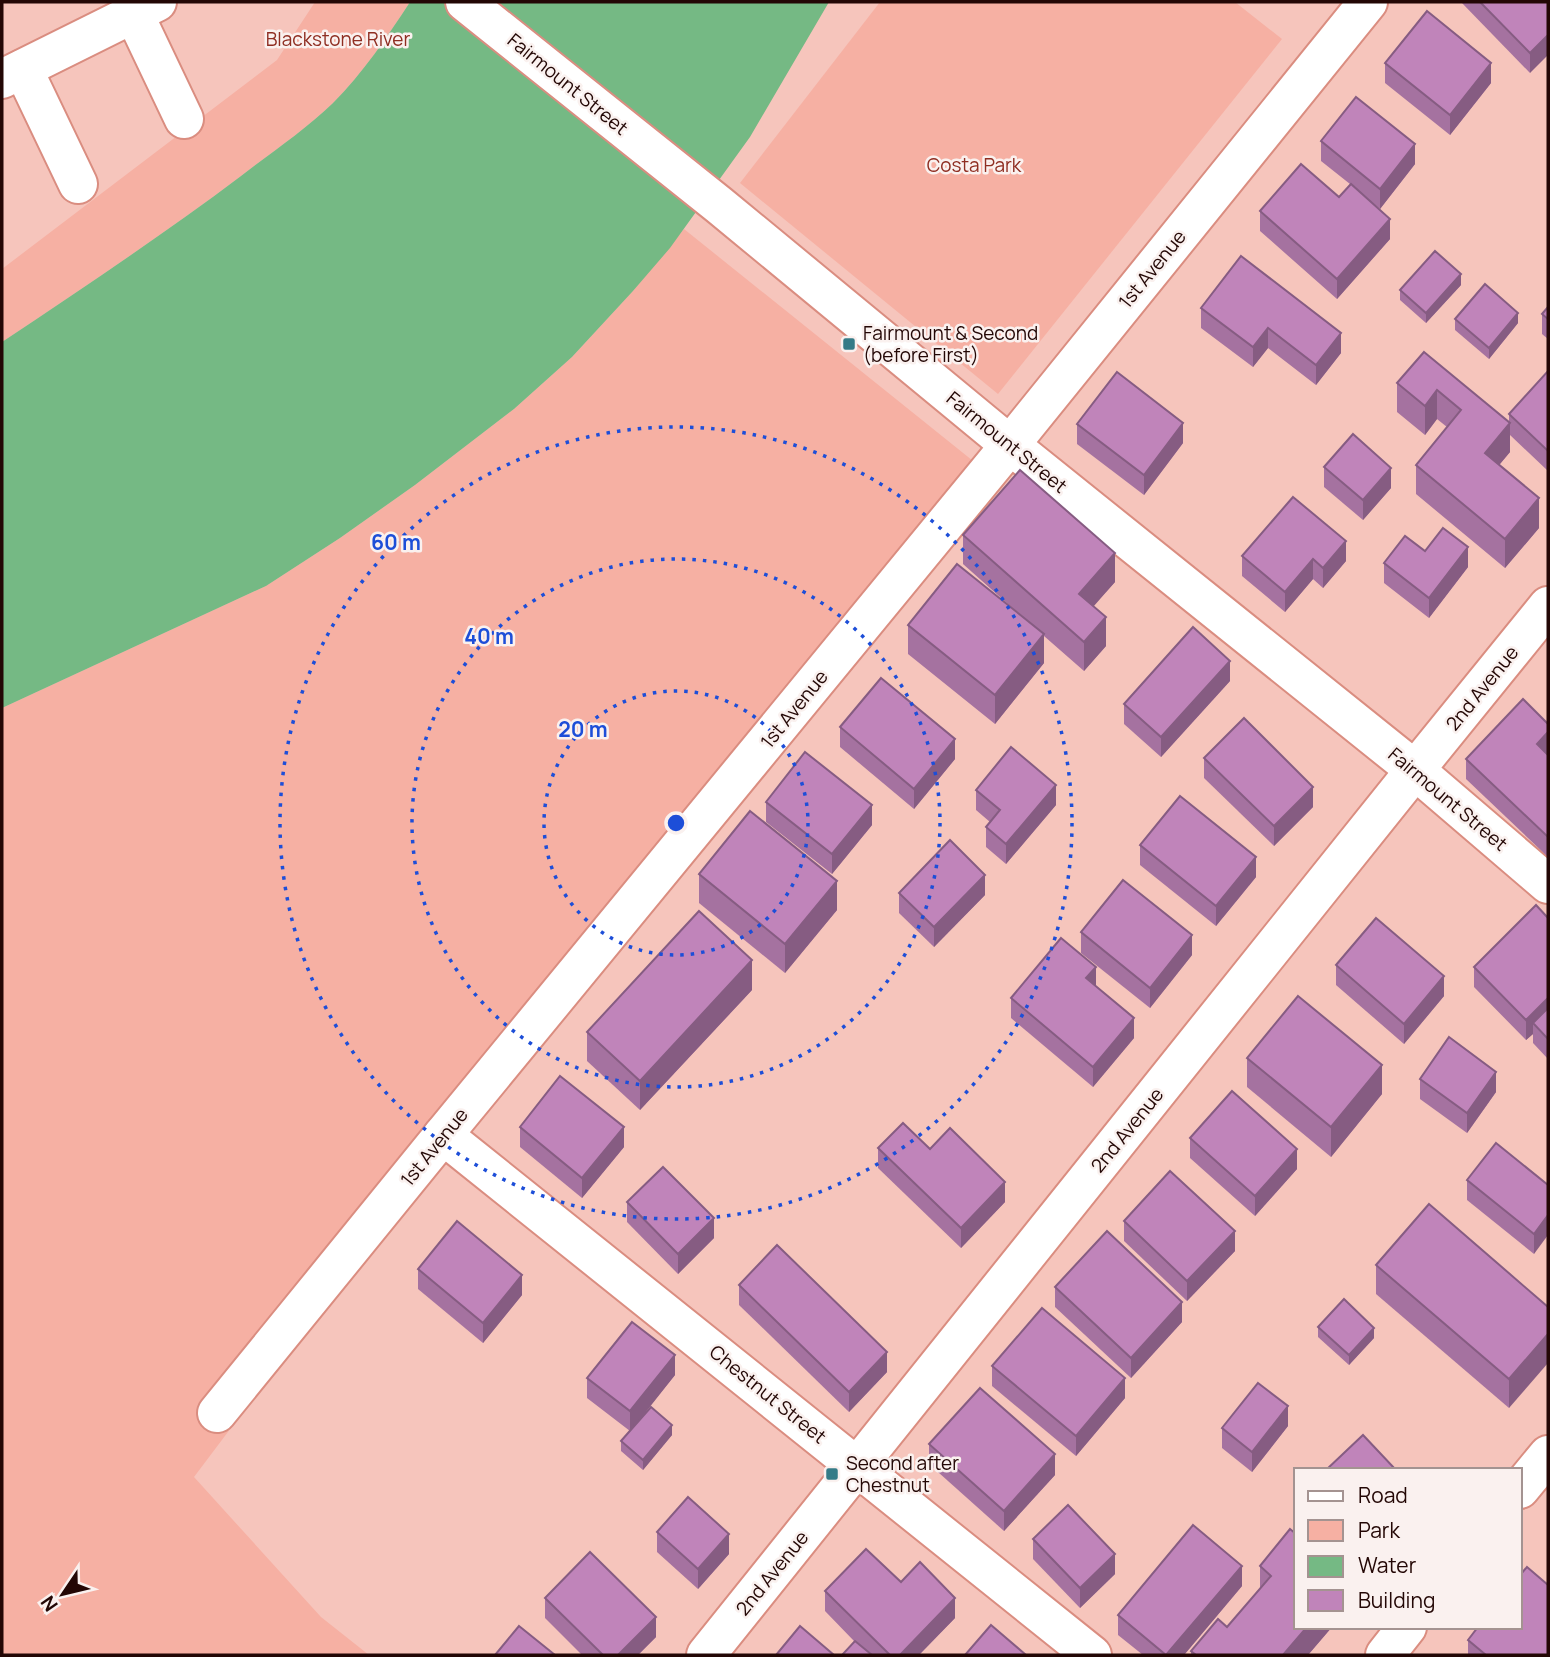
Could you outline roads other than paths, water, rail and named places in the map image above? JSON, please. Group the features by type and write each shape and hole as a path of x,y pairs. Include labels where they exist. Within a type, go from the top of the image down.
{"street":[{"name":"Fairmount Street","path":"465,2 1415,770 1548,884"},
{"name":"1st Avenue","path":"216,1413 1010,445 1368,2"},
{"path":"78,184 12,74 145,8 184,119"},
{"name":"2nd Avenue","path":"706,1655 1548,606"},
{"name":"Chestnut Street","path":"443,1135 1092,1655"},
{"path":"1522,1487 1548,1455"},
{"path":"1385,1655 1406,1629"}],"water":[{"path":"410,2 829,2 750,137 670,248 572,357 514,409 415,485 266,586 2,708 2,342 183,219 311,122 333,103 354,79"}],"place":[{"name":"Fairmount & Second (before First)","path":"849,344"},
{"name":"Second after Chestnut","path":"832,1474"}],"park label":[{"name":"Blackstone River","path":"338,39"},
{"name":"Costa Park","path":"974,165"}]}
